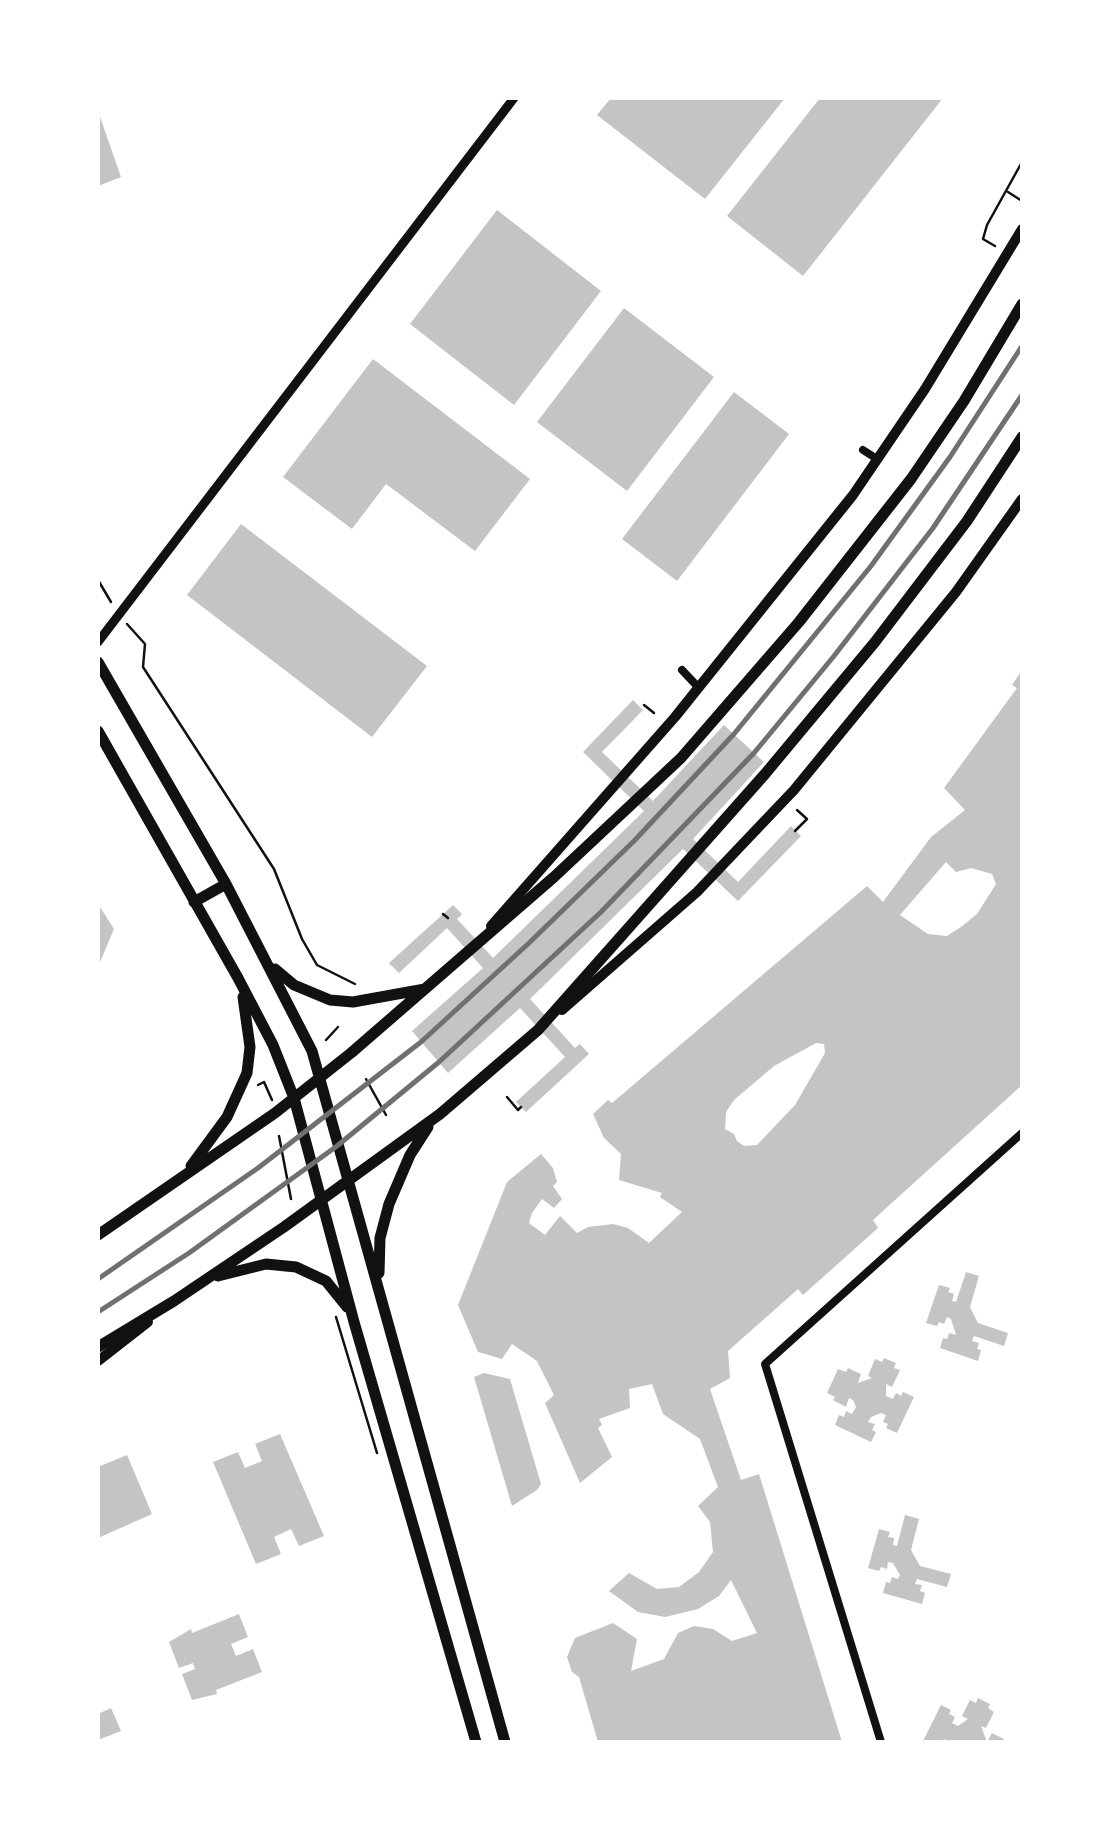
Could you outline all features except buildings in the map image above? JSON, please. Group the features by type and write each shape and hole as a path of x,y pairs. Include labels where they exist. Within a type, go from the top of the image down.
{"main road":[{"path":"478,940 699,688 796,568 925,389 1022,229"},
{"path":"98,1235 320,1078 622,815 743,690 911,479 1022,304"},
{"path":"538,1030 765,774 875,642 967,521 1022,437"},
{"path":"98,1346 205,1281 440,1114 698,892 794,790 956,592 1022,499"},
{"path":"98,662 226,884 302,1028 320,1078 505,1742"},
{"path":"98,731 238,978 273,1045 294,1098 354,1322 476,1742"},
{"path":"194,902 226,884"},
{"path":"265,959 294,985 330,1000 364,1001 425,989"},
{"path":"179,1180 218,1132 247,1073 248,1021 238,978"},
{"path":"380,1292 379,1254 389,1204 410,1155 440,1114"},
{"path":"205,1281 266,1264 296,1268 331,1286 354,1322"},
{"path":"98,1362 174,1301"}],"street":[{"path":"98,642 514,98"},
{"path":"863,450 877,459"},
{"path":"682,670 699,688"},
{"path":"882,1742 764,1364 1022,1133"}],"path":[{"path":"1001,249 983,239 1022,162"},
{"path":"1006,192 1022,200"},
{"path":"98,580 118,614 145,644 144,667 274,868 317,965 355,984"},
{"path":"644,705 654,713"},
{"path":"796,831 807,819 797,810"},
{"path":"443,914 448,918"},
{"path":"326,1040 335,1036 338,1027"},
{"path":"253,1089 270,1077"},
{"path":"366,1078 386,1116"},
{"path":"264,1082 272,1100"},
{"path":"507,1097 518,1110 521,1107"},
{"path":"280,1136 292,1199"},
{"path":"332,1309 378,1456"}],"railway":[{"path":"98,1279 258,1168 421,1042 634,841 734,734 871,566 950,457 1022,346"},
{"path":"98,1312 189,1253 337,1146 439,1062 601,912 754,753 834,656 933,528 1022,395"}]}
